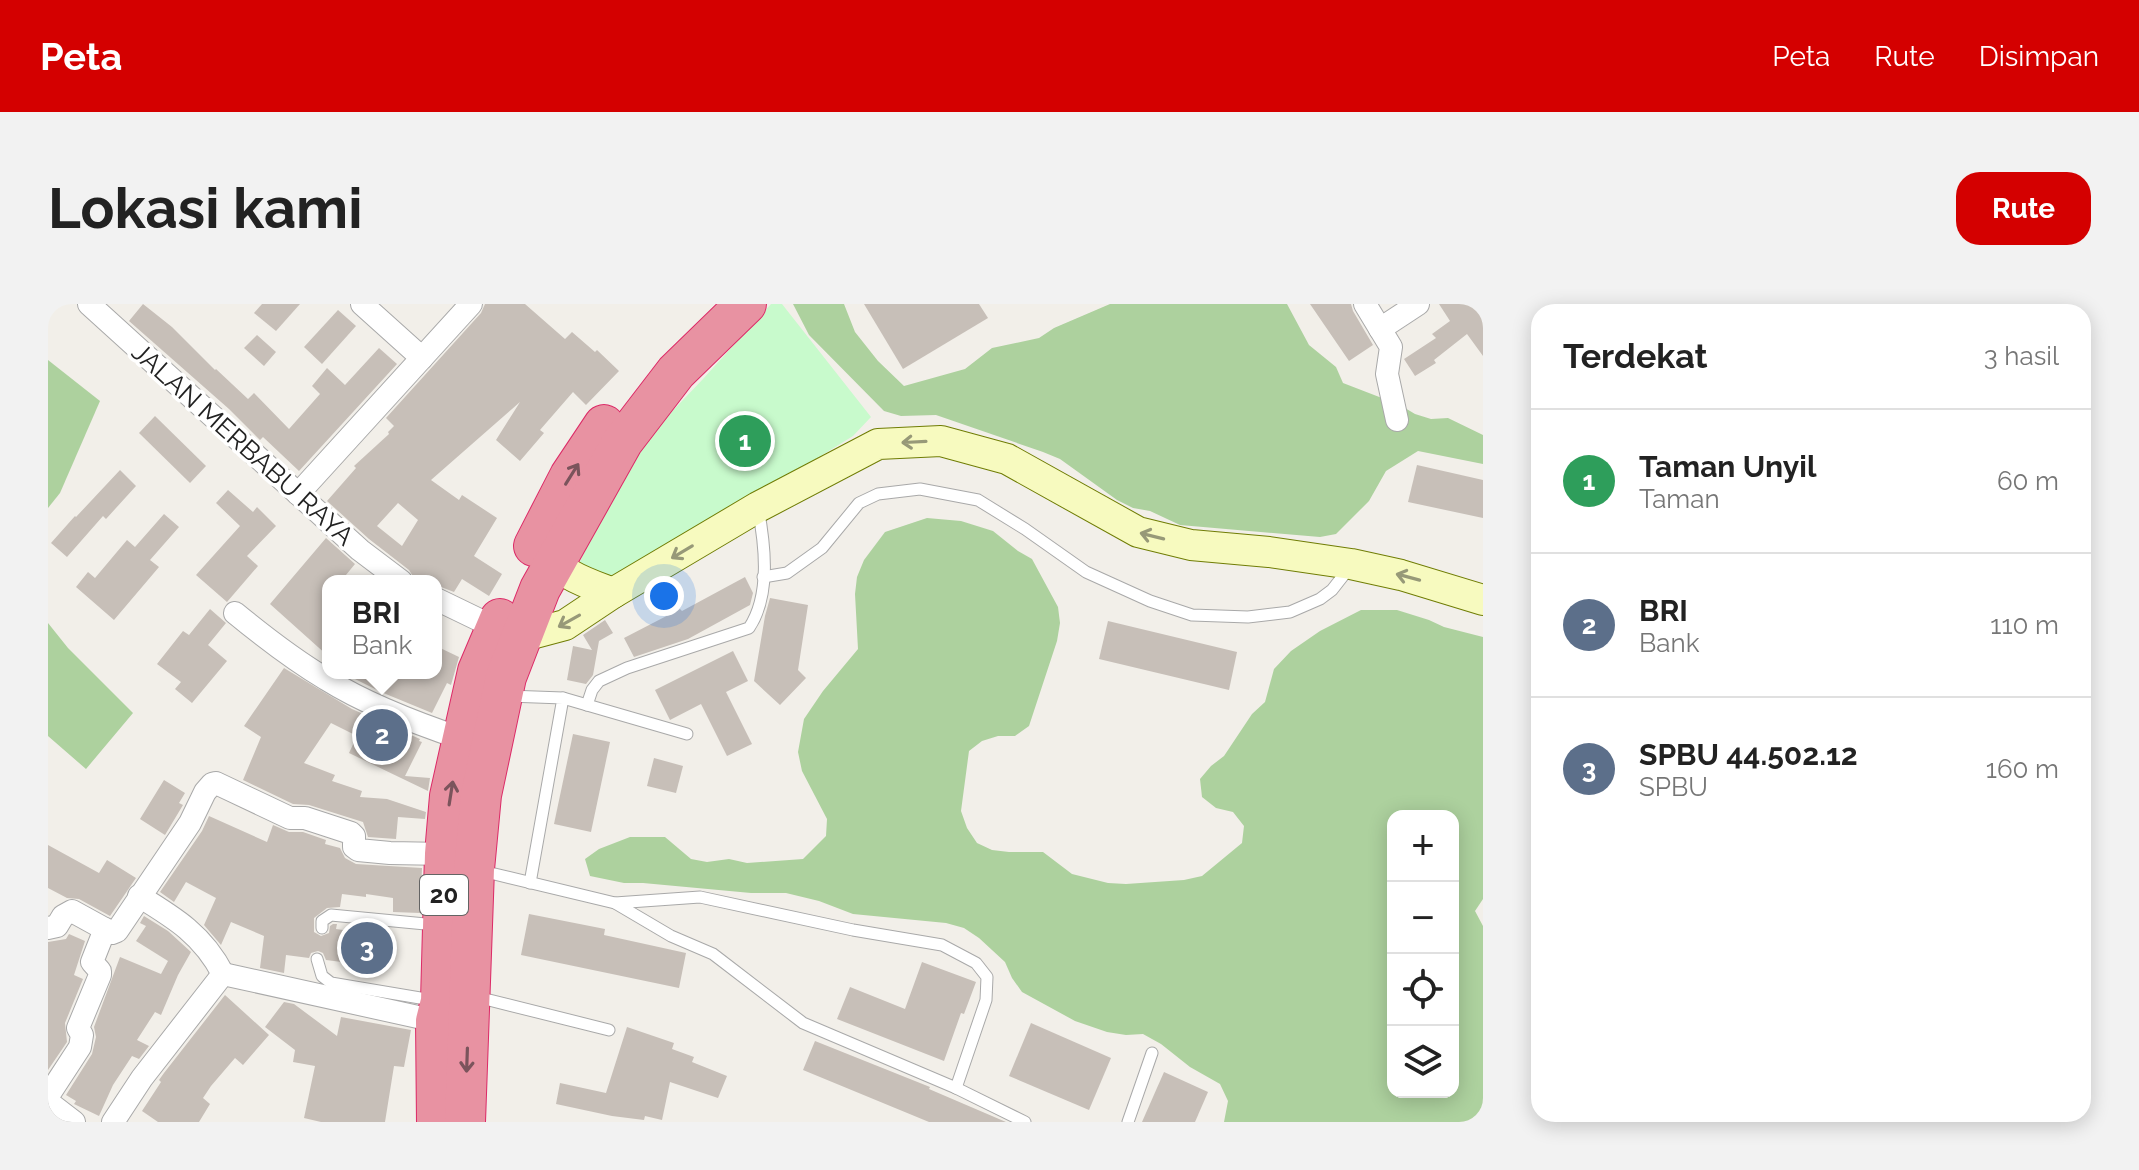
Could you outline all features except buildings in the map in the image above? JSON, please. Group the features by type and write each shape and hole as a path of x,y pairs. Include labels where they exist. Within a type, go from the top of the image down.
{"highway":[{"name":"20","path":"460,862 481,795 496,681 508,632 544,525 570,476 617,406 713,304"},
{"name":"20","path":"508,632 553,563 623,441 676,372 746,304"},
{"name":"20","path":"437,1122 454,1006 460,862 450,796 463,739 496,681"},
{"name":"20","path":"454,1006 465,1122"}],"main road":[{"path":"508,632 565,625 758,507 878,444 941,441 1007,459 1138,532 1191,545 1351,564 1401,575 1483,600"},
{"path":"544,525 543,550 553,563 575,578 613,593"}],"street":[{"name":"JALAN MERBABU RAYA","path":"89,304 360,550 393,575"},
{"path":"362,304 422,358"},
{"path":"298,494 471,304"},
{"path":"1365,304 1391,347 1387,374 1397,420"},
{"path":"1380,329 1418,304"},
{"path":"442,602 508,632"},
{"path":"235,613 322,677"},
{"path":"325,679 416,723 463,739"},
{"path":"48,928 57,926 63,916 72,911 112,933 117,931 190,823 205,792 216,783 290,818 310,819 351,833 354,847 358,850 460,862"},
{"path":"139,896 190,929 209,949 223,974"},
{"path":"48,1096 80,1047 79,1025 100,975 92,962 105,929"},
{"path":"223,974 454,1006"},
{"path":"113,1122 142,1078 223,974"},
{"path":"48,1102 74,1122"}],"lane":[{"path":"763,577 787,573 822,548 859,503 878,494 920,489 978,500 1086,572 1150,601 1192,615 1248,617 1290,612 1320,599 1332,590 1351,564"},
{"path":"587,705 599,681 627,668 749,628 758,614 763,577 764,537 758,507"},
{"path":"496,681 687,734"},
{"path":"530,883 563,698"},
{"path":"460,862 530,883 615,903 671,936 713,954 803,1023 956,1088 1025,1122"},
{"path":"615,903 700,897 853,930 942,945 976,963 987,977 986,1000 956,1088"},
{"path":"322,928 322,921 331,915 457,926"},
{"path":"317,959 322,976 331,983 609,1030"},
{"path":"1128,1122 1152,1053"}],"green space":[{"path":"771,304 782,304 871,417 853,436 678,544 606,578 579,564 597,523 639,446"},
{"path":"793,304 844,304 855,332 878,361 904,386 965,369 992,348 1039,338 1054,328 1110,304 1287,304 1309,345 1336,367 1343,383 1415,414 1431,419 1448,418 1483,435 1483,464 1418,451 1386,471 1369,501 1336,534 1320,537 1180,525 1117,500 1060,459 1043,452 936,415 901,416 884,411 809,335"},
{"path":"48,360 100,401 60,493 48,508"},
{"path":"927,518 961,521 993,531 1032,559 1058,607 1060,623 1057,641 1029,726 1015,736 998,736 982,741 969,751 961,811 977,843 992,850 1043,852 1072,874 1108,883 1184,880 1202,876 1242,843 1244,826 1233,812 1216,808 1202,797 1200,779 1224,756 1252,714 1265,702 1274,669 1291,651 1320,631 1361,610 1397,610 1483,637 1483,899 1475,911 1483,926 1483,1122 1224,1122 1228,1101 1220,1084 1143,1034 1107,1032 1075,1021 1022,992 1005,962 964,928 946,923 853,914 786,893 624,883 590,876 585,859 599,849 630,837 665,837 691,859 707,862 729,859 747,863 803,859 826,836 827,819 802,771 798,752 804,719 858,649 855,594 857,577 864,560 885,532"},
{"path":"48,623 68,648 133,713 86,769 48,736"}],"place":[{"name":"Taman Unyil","path":"745,441"},
{"name":"BRI","path":"382,735"},
{"name":"SPBU 44.502.12","path":"367,948"}]}
